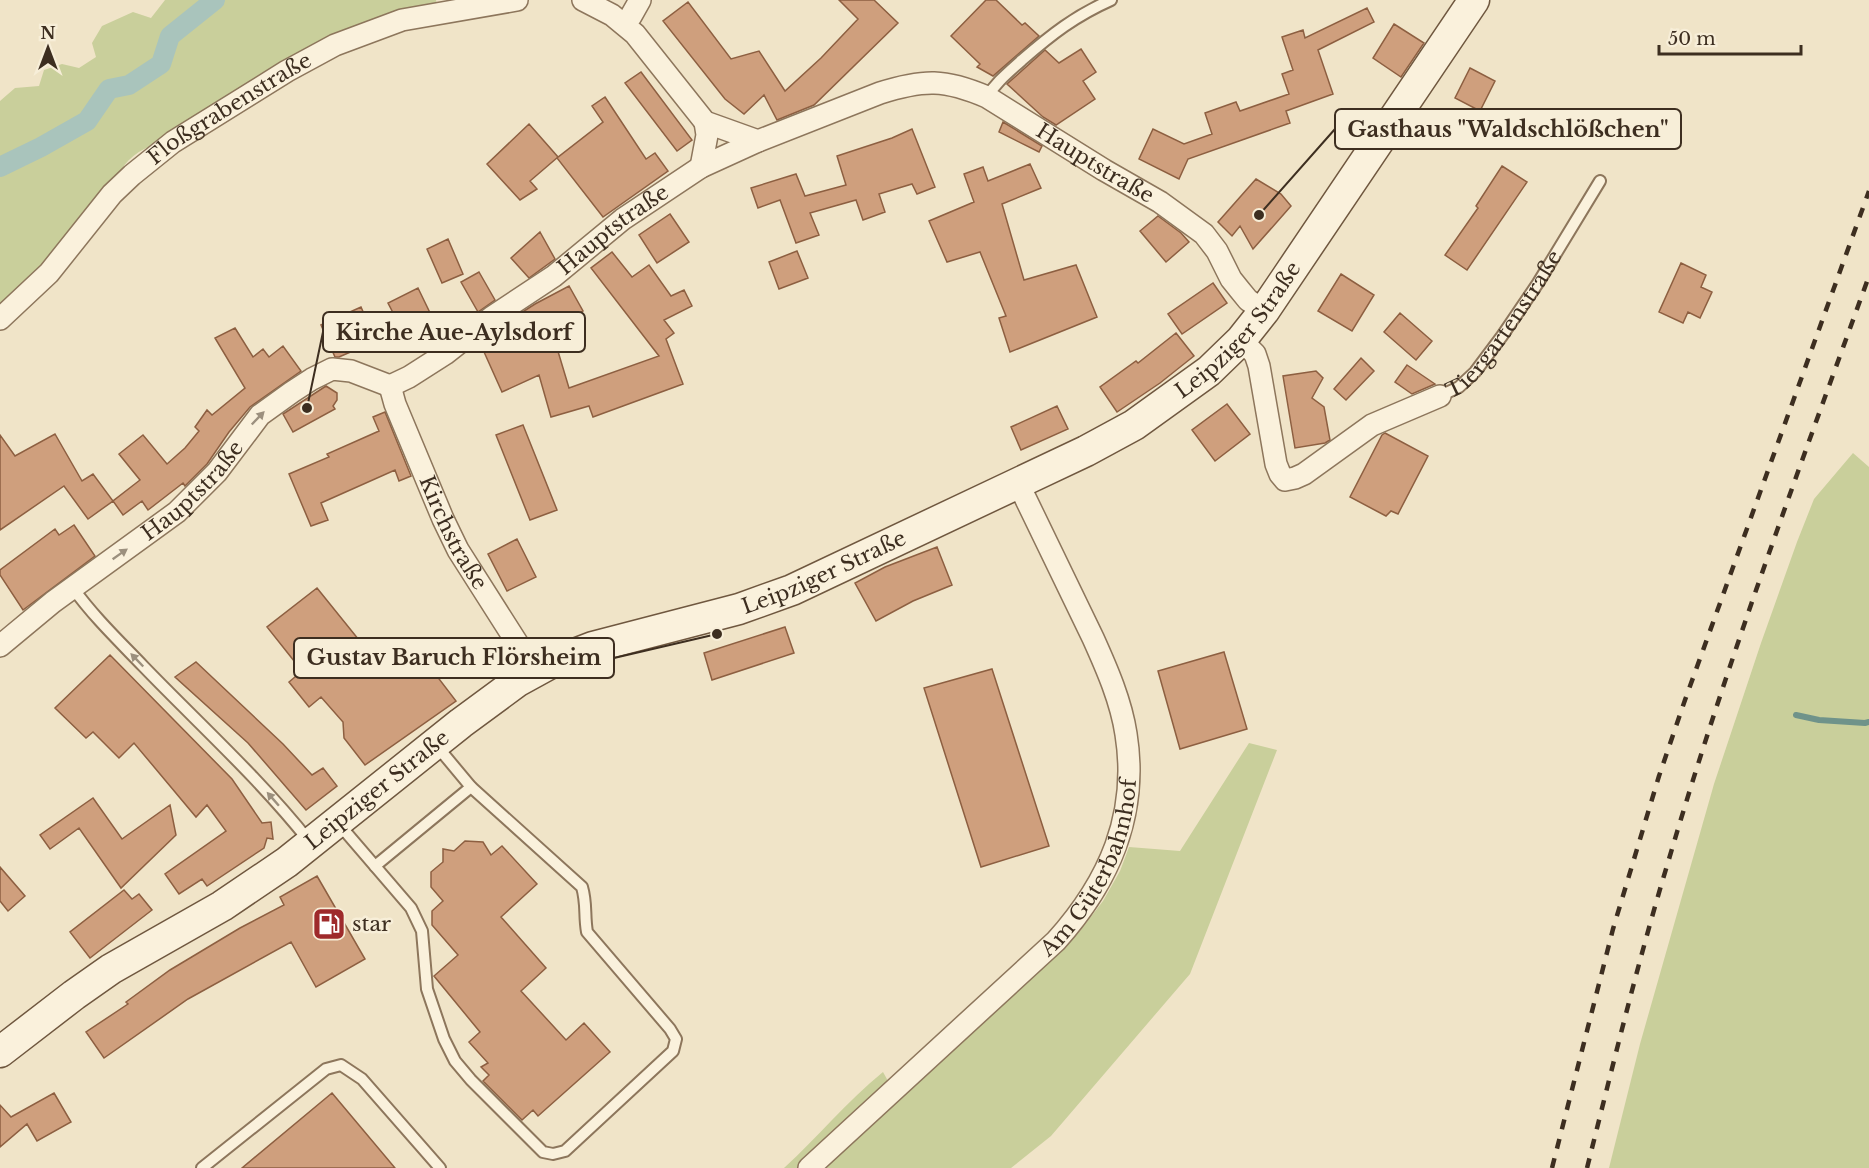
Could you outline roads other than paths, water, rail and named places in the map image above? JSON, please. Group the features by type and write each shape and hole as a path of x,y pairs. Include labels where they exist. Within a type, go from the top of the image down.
{"street":[{"name":"Floßgrabenstraße","path":"0,319 49,273 106,201 132,175 173,142 287,70 335,45 402,20 517,0"},
{"path":"584,0 612,15 635,34 705,122 758,141"},
{"path":"624,24 640,0"},
{"name":"Leipziger Straße","path":"0,1052 111,969 243,893 311,844 501,693 535,671 593,648 739,609 784,593 1086,451 1134,425 1209,371 1241,340 1264,311 1474,0"},
{"name":"Hauptstraße","path":"0,646 53,602 177,512 217,472 260,415 312,379 332,369 341,369 369,377 390,386 409,377 554,276 623,219 700,167 758,141 880,93 931,82 963,87 987,97 1160,202 1198,230 1217,251 1231,279 1239,289 1248,300 1264,311"},
{"path":"700,167 706,141 705,122"},
{"name":"Tiergartenstraße","path":"1241,340 1255,354 1259,366 1276,464 1285,480 1304,474 1372,425 1440,396"},
{"name":"Kirchstraße","path":"390,386 395,404 442,519 458,550 535,671"},
{"name":"Am Güterbahnhof","path":"809,1168 1056,941 1083,908 1098,885 1119,837 1129,770 1122,714 1093,638 1018,483"}],"lane":[{"path":"987,97 998,82 1054,32 1086,11 1111,0"},
{"name":"Tiergartenstraße","path":"1440,396 1459,387 1475,372 1502,336 1538,283 1600,180"},
{"path":"73,588 114,636 267,792 311,844"},
{"path":"338,822 411,908 422,931 427,988 444,1039 455,1061 543,1152 553,1154 565,1151 673,1051 676,1039 587,932 584,918 586,900 582,887 471,787 436,744"},
{"path":"375,867 471,787"},
{"path":"202,1168 326,1069 341,1065 362,1078 440,1168"}],"waterway":[{"path":"0,167 87,121 109,89 129,85 161,64 170,36 215,0"},
{"path":"1796,715 1819,720 1869,722"}],"railway":[{"path":"1552,1168 1613,929 1659,776 1869,191"},
{"path":"1587,1168 1626,1013 1691,785 1765,566 1869,276"}],"place":[{"name":"Gasthaus \"Waldschlößchen\"","path":"1259,215"},
{"name":"Kirche Aue-Aylsdorf","path":"307,408"},
{"name":"Gustav Baruch Flörsheim","path":"717,634"},
{"name":"star","path":"329,924"}]}
